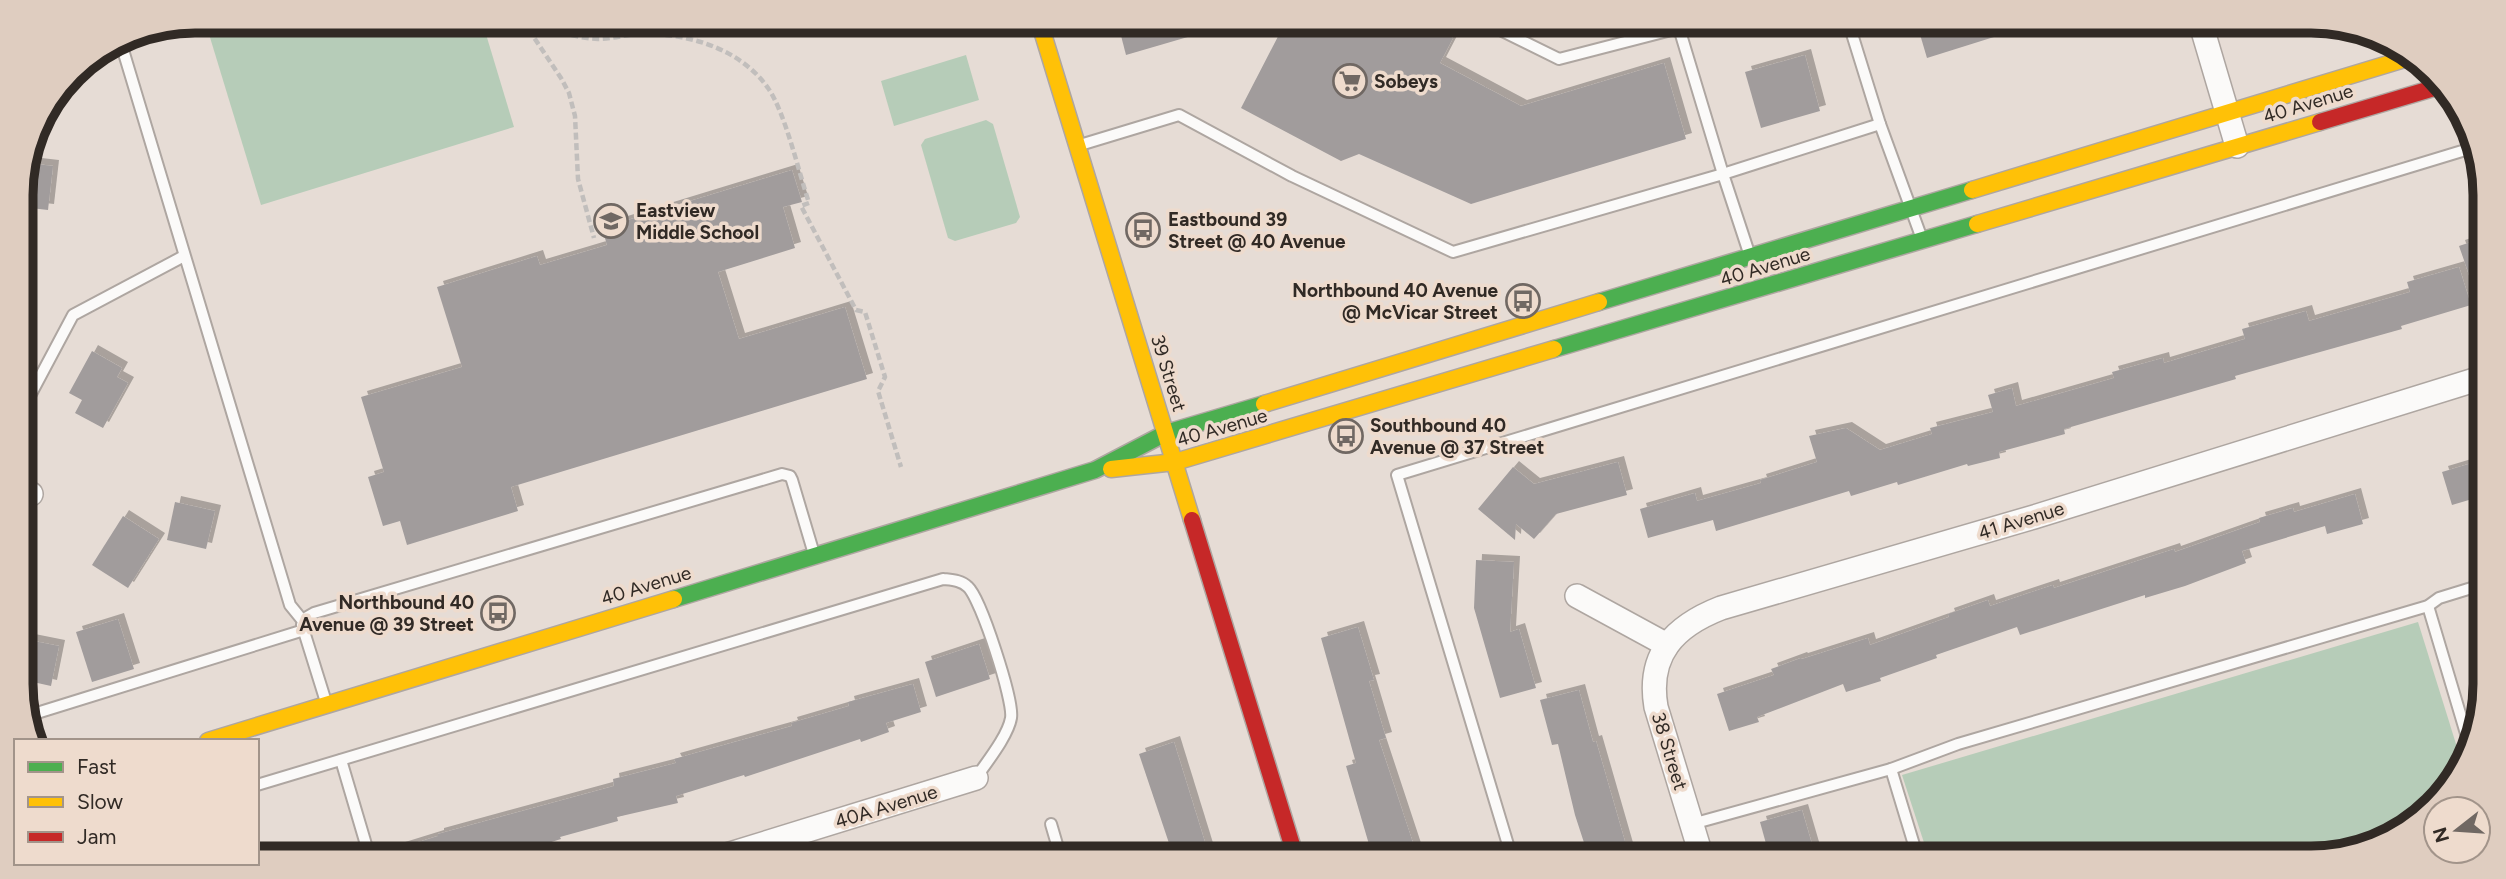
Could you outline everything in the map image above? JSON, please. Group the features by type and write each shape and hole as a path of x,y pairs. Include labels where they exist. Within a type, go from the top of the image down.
{"main road":[{"name":"39 Street","path":"1043,34 1292,845"},
{"name":"40 Avenue","path":"215,739 1096,470 1166,433 2400,60"},
{"name":"40 Avenue","path":"1096,470 1175,462 1923,242 2432,89"}],"street":[{"path":"2204,33 2238,146"},
{"name":"41 Avenue","path":"1667,645 1693,621 1721,608 2034,517 2473,380"},
{"path":"1577,596 1667,645"},
{"name":"38 Street","path":"1667,645 1655,670 1653,690 1698,845"},
{"name":"40A Avenue","path":"757,846 975,778"}],"lane":[{"path":"1507,33 1559,59 1658,33"},
{"path":"1681,33 1749,256"},
{"path":"1852,33 1923,242"},
{"path":"123,51 290,605 303,626 327,705"},
{"path":"1078,146 1179,114 1292,176 1452,252 1723,174 1881,124"},
{"path":"1508,845 1397,475 2466,150"},
{"path":"34,389 73,315 184,256"},
{"path":"36,713 303,626 314,614 782,474 790,476 792,480 815,555"},
{"path":"259,784 943,579 957,580 967,586 978,601 1011,710 1007,729 975,778"},
{"path":"1692,824 1891,769 1958,744 2428,606 2439,598 2473,588"},
{"path":"2428,606 2465,731"},
{"path":"341,760 366,846"},
{"path":"1891,769 1914,845"},
{"path":"1051,824 1057,846"}],"path":[{"path":"532,34 569,93 575,116 578,179 594,238"},
{"path":"570,34 599,39 639,34 697,40 730,55 754,71 769,89 780,113 809,203 801,206 856,310 865,312 885,377 878,391 901,467"}],"green space":[{"path":"209,34 486,34 514,127 261,205"},
{"path":"966,55 979,100 894,126 881,81"},
{"path":"986,120 993,124 1020,217 1016,223 955,241 948,238 921,145 925,139"},
{"path":"2418,622 2458,750 2439,782 2428,795 2422,795 2422,801 2409,812 2382,829 2342,843 1925,845 1902,775"}],"building":[{"path":"1280,33 1444,33 1453,38 1440,63 1521,106 1664,63 1686,139 1471,204 1359,154 1341,161 1241,108"},
{"path":"1920,33 2006,33 1927,58"},
{"path":"1120,34 1200,34 1126,55"},
{"path":"1805,55 1820,111 1761,128 1745,72"},
{"path":"37,164 53,166 48,210 34,208"},
{"path":"792,170 802,202 783,207 795,248 718,272 739,339 845,307 867,379 511,487 518,511 407,545 400,521 383,526 368,477 384,472 361,397 462,367 437,287 537,256 540,265 607,245 602,228"},
{"path":"2473,241 2473,286 2459,246"},
{"path":"2459,267 2471,305 2401,326 2402,329 2235,376 2236,379 2064,429 2065,434 1999,452 2000,458 1968,466 1967,464 1851,496 1849,491 1716,531 1713,520 1648,538 1640,509 1695,493 1697,501 1761,483 1760,480 1817,462 1809,436 1846,428 1880,450 1932,434 1930,428 1993,412 1988,395 2012,388 2016,406 2114,378 2112,372 2163,358 2164,363 2245,339 2242,329 2306,311 2309,321 2410,292 2407,282"},
{"path":"92,351 122,368 117,377 128,383 103,428 75,413 82,400 69,393"},
{"path":"1618,462 1627,495 1556,514 1534,539 1516,524 1515,540 1478,509 1513,467 1534,484"},
{"path":"2472,463 2473,499 2452,505 2442,472"},
{"path":"2355,494 2363,524 2327,534 2325,526 2242,551 2246,563 2185,586 2145,598 2145,595 2020,635 2017,627 1936,655 1937,658 1880,678 1881,681 1846,692 1843,684 1757,717 1759,722 1729,731 1717,694 1774,675 1771,669 1868,638 1870,645 1988,600 1990,606 2053,585 2054,588 2174,549 2175,552 2260,522 2259,518 2293,508 2294,512"},
{"path":"175,502 215,511 206,549 167,540"},
{"path":"123,516 159,539 128,588 92,565"},
{"path":"1476,560 1514,562 1510,632 1519,629 1536,688 1500,698 1474,608"},
{"path":"118,619 134,669 92,682 76,632"},
{"path":"1358,627 1374,680 1369,681 1386,738 1379,740 1414,845 1369,845 1346,766 1356,763 1321,638"},
{"path":"33,641 59,646 51,686 33,682"},
{"path":"979,644 990,679 936,697 925,662"},
{"path":"913,684 921,712 886,723 889,732 861,742 860,739 745,777 744,775 676,796 678,803 617,817 618,821 560,837 561,839 539,846 406,846 438,834 614,786 613,779 676,763 674,759 792,726 791,723 849,706 848,702"},
{"path":"1579,690 1626,845 1585,845 1558,744 1552,745 1540,700"},
{"path":"1174,742 1206,846 1170,846 1139,754"},
{"path":"1802,810 1812,845 1766,845 1760,822"}],"traffic: fast":[{"path":"1599,302 1972,190"},
{"path":"1554,349 1977,224"},
{"path":"674,599 1095,470 1166,433 1264,404"}],"traffic: slow":[{"path":"1043,34 1192,520"},
{"path":"1972,190 2400,60"},
{"path":"1977,224 2320,122"},
{"path":"1264,404 1599,302"},
{"path":"1111,469 1175,462 1554,349"},
{"path":"215,739 674,599"}],"traffic: jam":[{"path":"2320,122 2432,89"},
{"path":"1192,520 1292,845"}],"place":[{"name":"Sobeys","path":"1350,81"},
{"name":"Eastview Middle School","path":"611,221"},
{"name":"Eastbound 39 Street @ 40 Avenue","path":"1143,230"},
{"name":"Northbound 40 Avenue @ McVicar Street","path":"1523,301"},
{"name":"Southbound 40 Avenue @ 37 Street","path":"1346,436"},
{"name":"Northbound 40 Avenue @ 39 Street","path":"498,613"}]}
